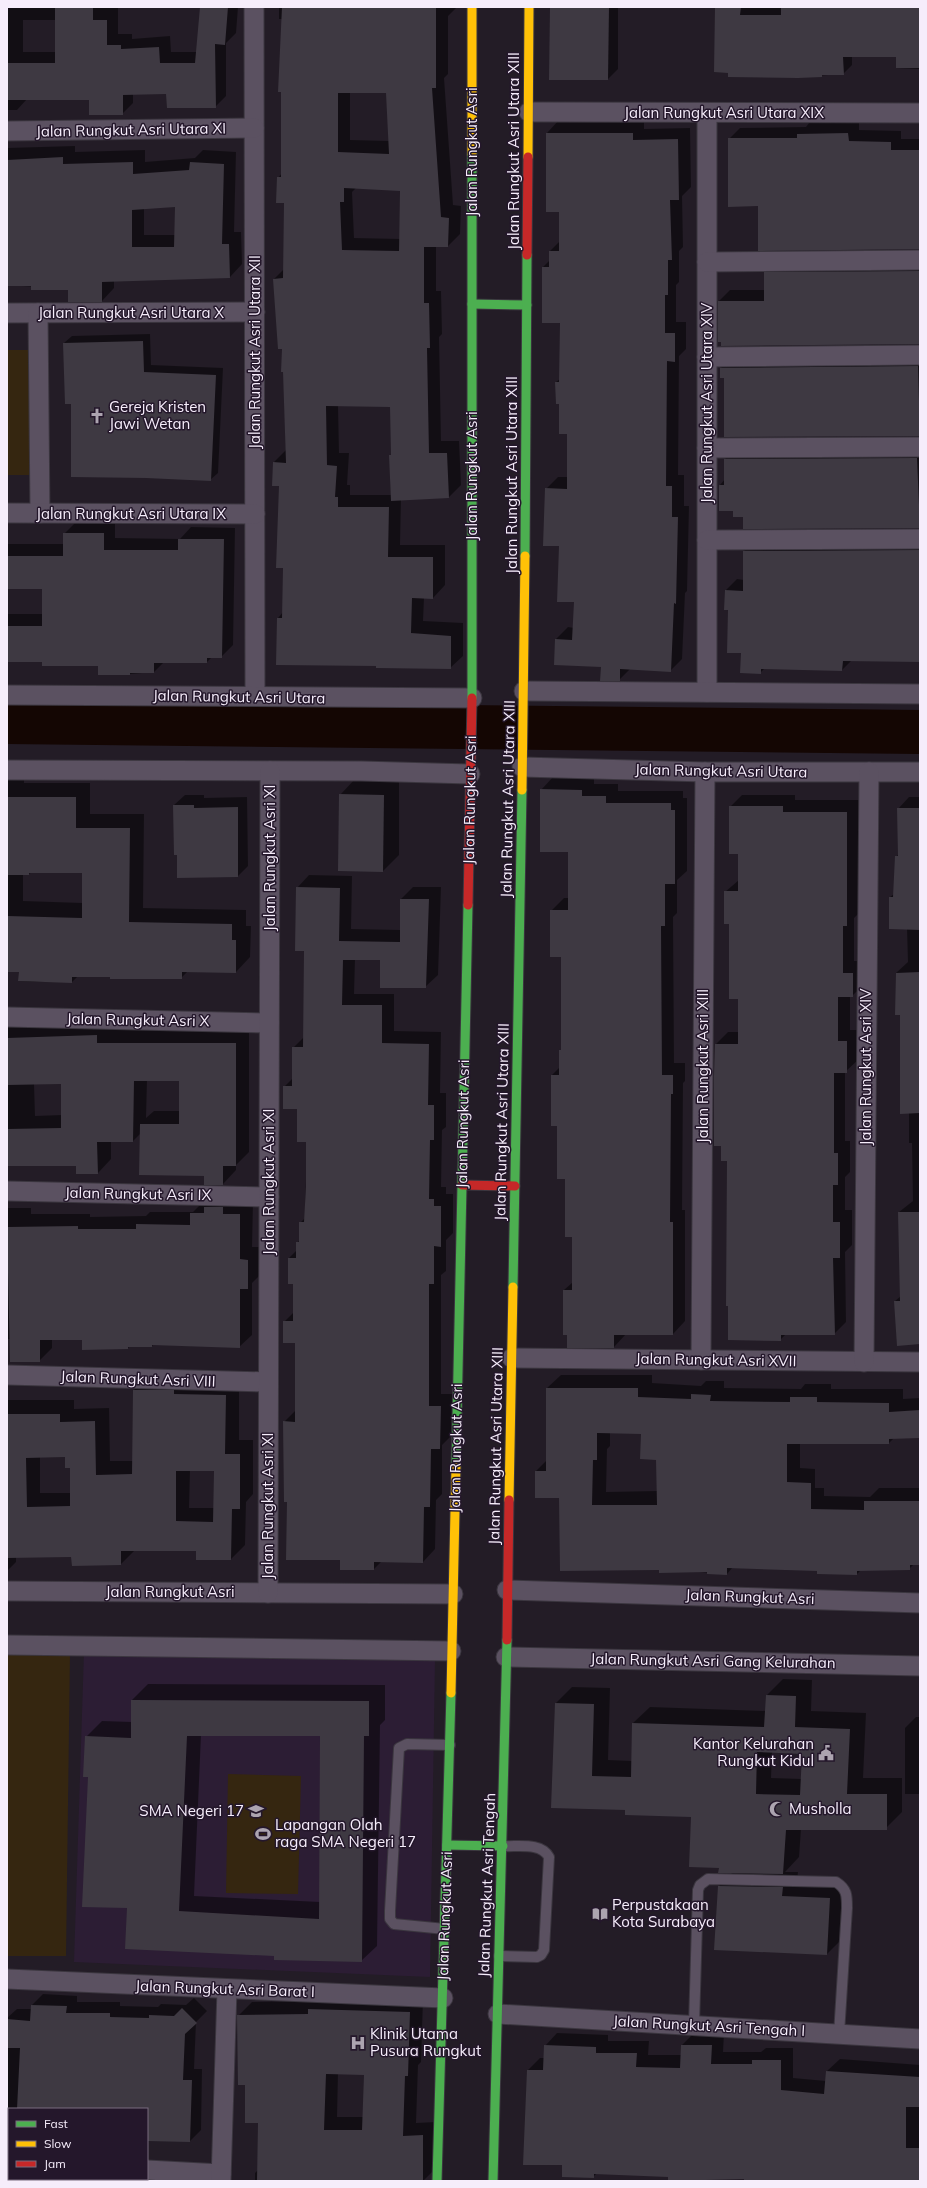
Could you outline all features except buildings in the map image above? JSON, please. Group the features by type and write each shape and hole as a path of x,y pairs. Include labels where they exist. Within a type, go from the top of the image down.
{"street":[{"name":"Jalan Rungkut Asri Utara XII","path":"254,7 255,696"},
{"name":"Jalan Rungkut Asri","path":"436,2181 450,1745 472,703 472,7"},
{"name":"Jalan Rungkut Asri Utara XIII","path":"508,1590 524,697 529,7"},
{"name":"Jalan Rungkut Asri Utara XIX","path":"529,112 920,113"},
{"name":"Jalan Rungkut Asri Utara XIV","path":"707,113 707,692"},
{"name":"Jalan Rungkut Asri Utara XI","path":"7,131 254,128"},
{"path":"707,262 920,260"},
{"path":"472,304 527,305"},
{"name":"Jalan Rungkut Asri Utara X","path":"7,313 255,312"},
{"path":"38,313 40,513"},
{"path":"707,357 920,355"},
{"path":"707,448 920,447"},
{"name":"Jalan Rungkut Asri Utara IX","path":"7,513 255,514"},
{"path":"707,540 920,539"},
{"path":"524,697 707,692 920,694"},
{"name":"Jalan Rungkut Asri Utara","path":"7,695 255,696 472,703"},
{"name":"Jalan Rungkut Asri Utara","path":"522,760 705,772 920,772"},
{"path":"7,770 270,771 470,766"},
{"name":"Jalan Rungkut Asri XI","path":"268,1593 270,771"},
{"name":"Jalan Rungkut Asri XIII","path":"701,1360 705,772"},
{"name":"Jalan Rungkut Asri XIV","path":"864,1362 869,772"},
{"name":"Jalan Rungkut Asri X","path":"7,1017 269,1022"},
{"path":"462,1185 515,1186"},
{"name":"Jalan Rungkut Asri IX","path":"7,1191 269,1196"},
{"name":"Jalan Rungkut Asri XVII","path":"512,1358 920,1362"},
{"name":"Jalan Rungkut Asri VIII","path":"7,1375 268,1382"},
{"name":"Jalan Rungkut Asri","path":"508,1590 920,1602"},
{"name":"Jalan Rungkut Asri Tengah","path":"493,2181 503,1846 508,1590"},
{"name":"Jalan Rungkut Asri","path":"7,1591 453,1594"},
{"path":"7,1645 452,1651"},
{"name":"Jalan Rungkut Asri Gang Kelurahan","path":"506,1657 920,1666"},
{"path":"447,1845 503,1846"},
{"name":"Jalan Rungkut Asri Barat I","path":"7,1979 442,1998"},
{"path":"148,2170 221,2177 227,1989"},
{"name":"Jalan Rungkut Asri Tengah I","path":"498,2014 920,2039"}],"lane":[{"path":"445,1929 394,1924 390,1919 390,1911 399,1748 407,1744 450,1745"},
{"path":"499,1956 537,1957 541,1955 544,1950 549,1857 545,1850 539,1847 503,1846"},
{"path":"694,2025 698,1890 704,1881 708,1879 836,1882 844,1887 847,1892 839,2034"}],"shaded area":[{"path":"7,350 29,350 29,475 7,475"},
{"path":"7,1652 70,1652 66,1956 7,1956"},
{"name":"SMA Negeri 17","path":"84,1652 435,1659 430,1977 74,1962"},
{"name":"Lapangan Olah raga SMA Negeri 17","path":"228,1774 301,1776 298,1894 226,1893"}],"waterway":[{"path":"7,722 920,732"}],"traffic: fast":[{"path":"472,154 472,698"},
{"path":"525,556 527,255"},
{"path":"472,304 527,305"},
{"path":"513,1287 522,790"},
{"path":"456,1465 468,905"},
{"path":"493,2181 507,1640"},
{"path":"437,2181 451,1693"},
{"path":"447,1845 503,1846"}],"traffic: slow":[{"path":"472,7 472,154"},
{"path":"528,157 529,7"},
{"path":"522,790 525,556"},
{"path":"509,1500 513,1287"},
{"path":"451,1693 456,1465"}],"traffic: jam":[{"path":"527,255 528,157"},
{"path":"468,905 472,698"},
{"path":"462,1185 515,1186"},
{"path":"507,1640 509,1500"}],"place":[{"name":"Gereja Kristen Jawi Wetan","path":"97,416"},
{"name":"Kantor Kelurahan Rungkut Kidul","path":"826,1753"},
{"name":"Musholla","path":"777,1809"},
{"name":"SMA Negeri 17","path":"256,1811"},
{"name":"Lapangan Olah raga SMA Negeri 17","path":"263,1834"},
{"name":"Perpustakaan Kota Surabaya","path":"600,1914"},
{"name":"Klinik Utama Pusura Rungkut","path":"358,2043"}]}
